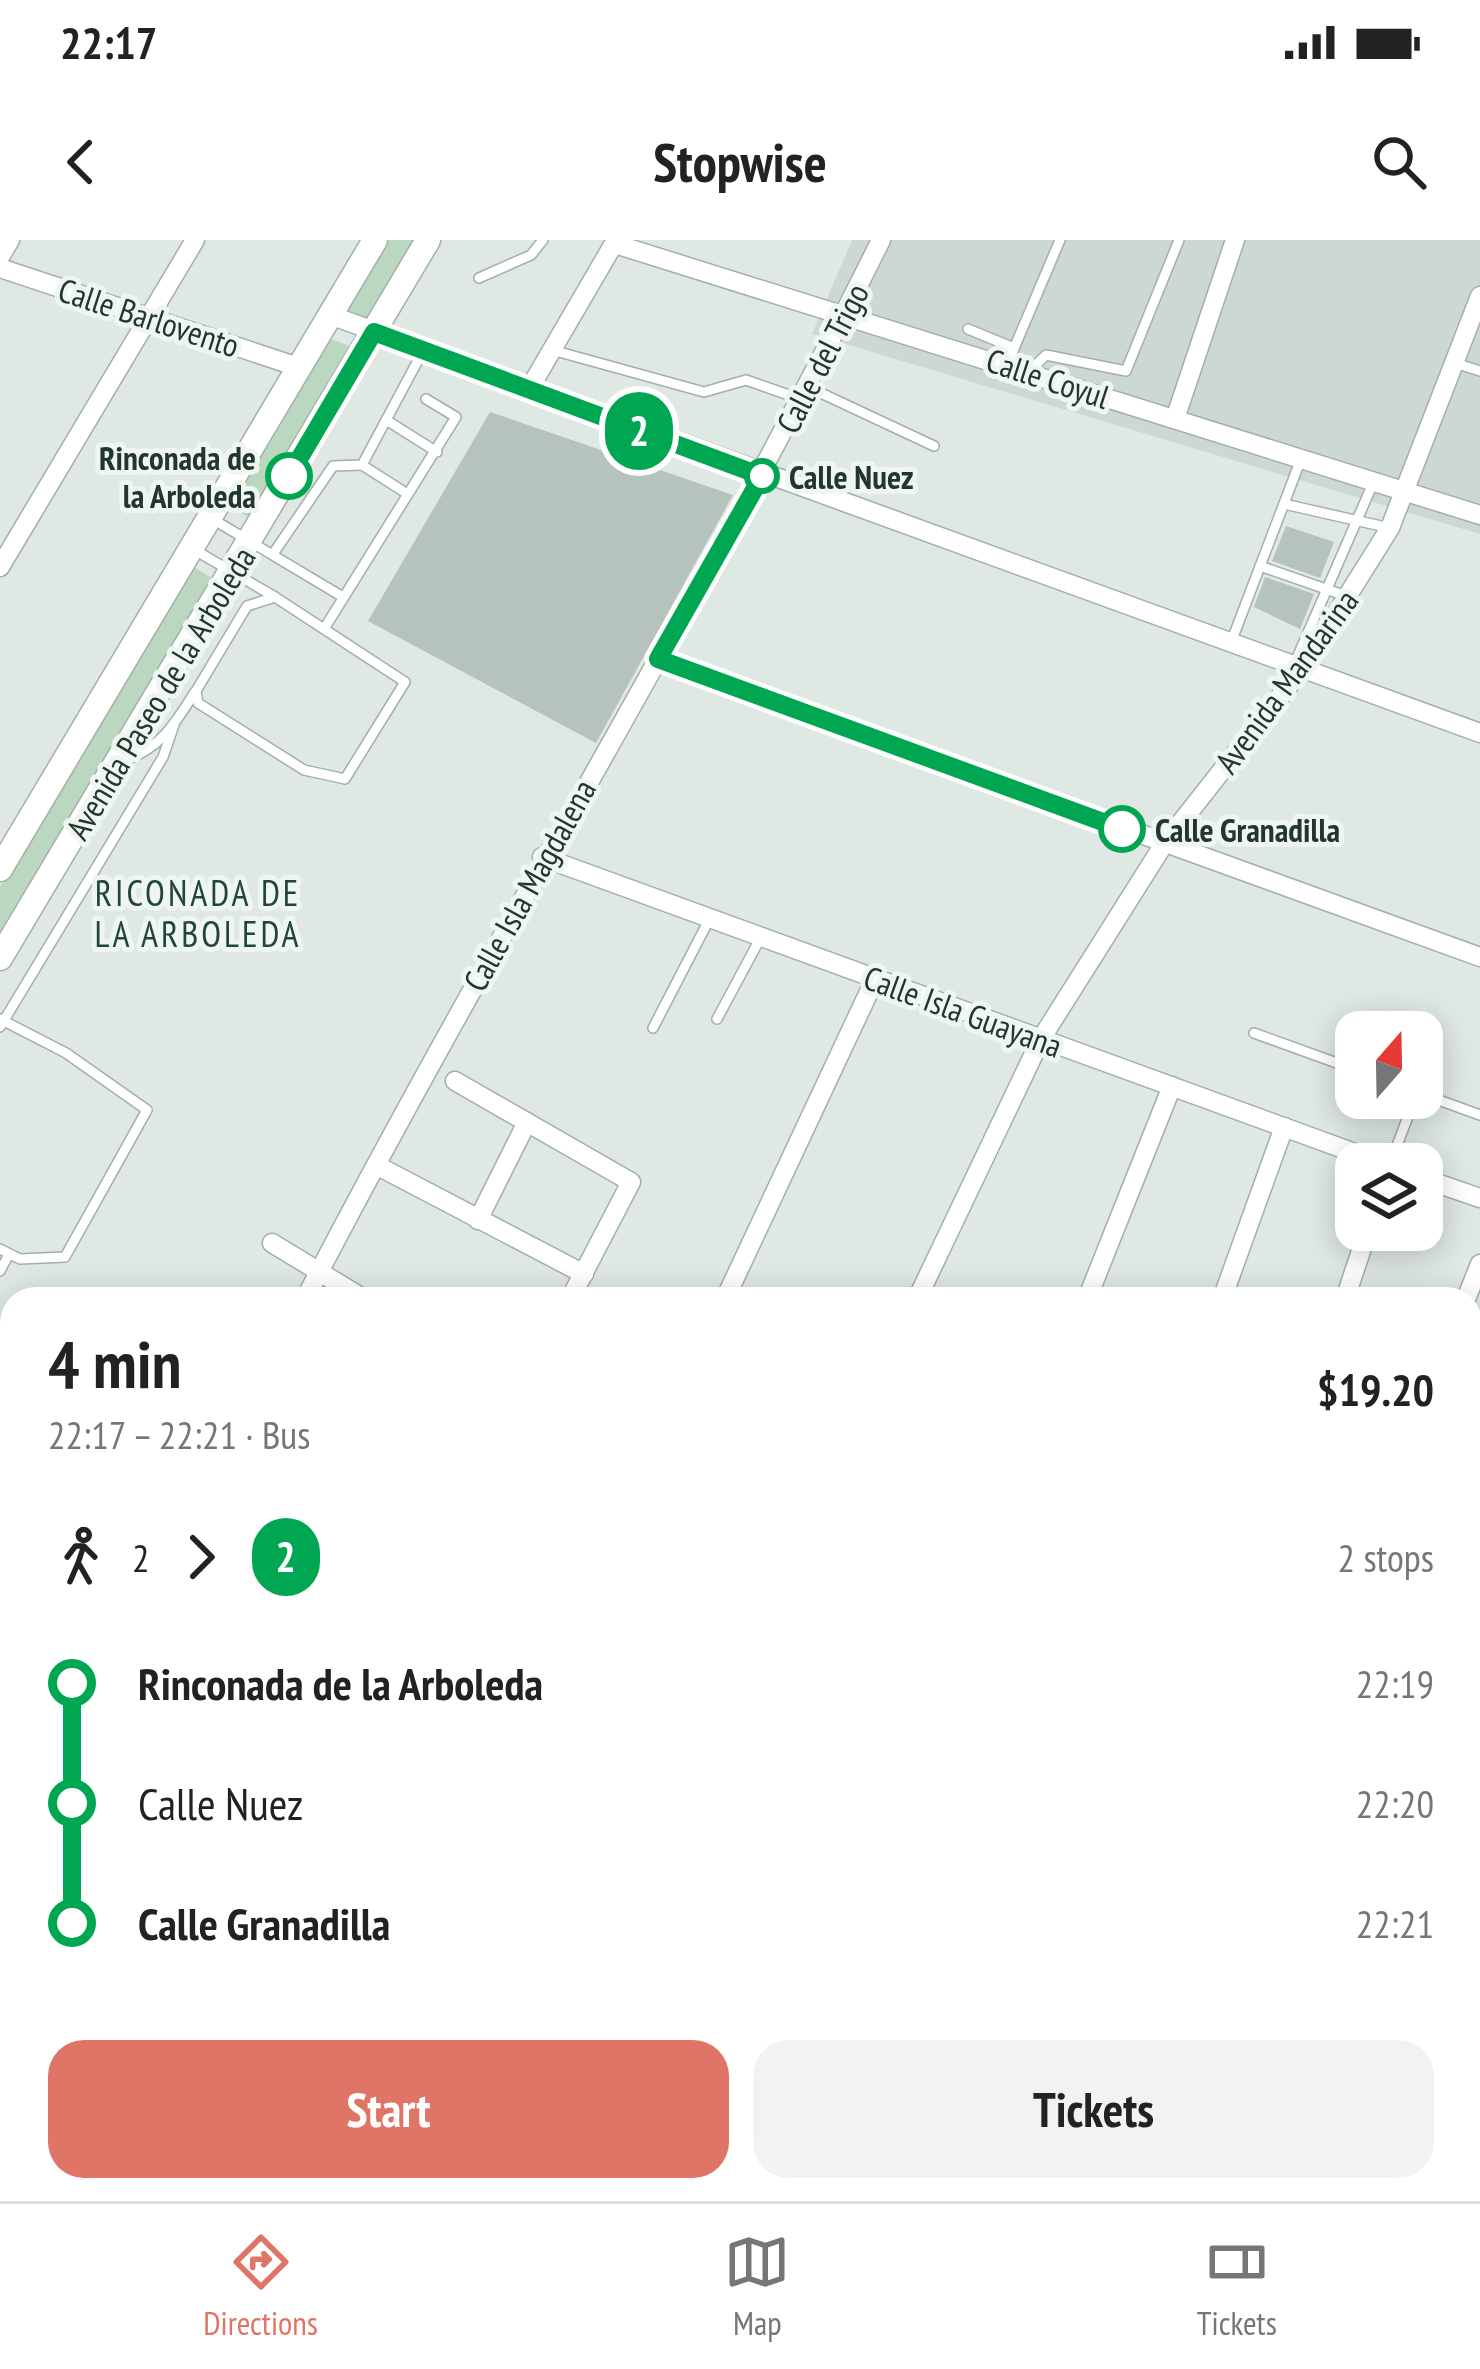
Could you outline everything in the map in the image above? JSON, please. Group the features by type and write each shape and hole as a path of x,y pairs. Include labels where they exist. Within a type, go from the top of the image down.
{"street":[{"path":"0,257 10,240"},
{"path":"0,567 195,240"},
{"name":"Avenida Paseo de la Arboleda","path":"0,869 375,240"},
{"name":"Avenida Paseo de la Arboleda","path":"0,958 234,570 262,548 374,332 428,240"},
{"name":"Calle del Trigo","path":"762,476 881,240"},
{"path":"1174,418 1235,240"},
{"path":"528,391 611,242"},
{"name":"Calle Coyul","path":"611,242 845,314 1010,357 1028,372 1480,515"},
{"name":"Calle Barlovento","path":"0,268 298,367"},
{"name":"Avenida Mandarina","path":"923,1287 1041,1040 1164,844 1297,669 1390,528 1479,301"},
{"path":"330,315 528,391 1480,733"},
{"name":"Calle Isla Magdalena","path":"311,1287 542,857 762,476"},
{"path":"658,659 1480,957"},
{"name":"Calle Isla Guayana","path":"542,857 1335,1145"},
{"path":"731,1287 875,979"},
{"path":"455,1081 631,1182 577,1287"},
{"path":"1092,1287 1172,1087"},
{"path":"478,1220 526,1122"},
{"path":"1226,1287 1284,1127"},
{"path":"376,1165 584,1274"},
{"path":"1443,1185 1480,1198"},
{"path":"272,1243 344,1287"},
{"path":"1349,1287 1361,1251"}],"lane":[{"path":"479,278 531,255 543,240"},
{"path":"968,329 1010,357 1060,240"},
{"path":"1028,372 1046,355 1126,371 1179,240"},
{"path":"553,350 704,392 746,380 804,393 934,446"},
{"path":"362,465 423,351"},
{"path":"1455,363 1480,371"},
{"path":"324,629 457,417 427,399"},
{"path":"386,420 436,452"},
{"path":"1230,645 1302,459"},
{"path":"262,548 340,462 362,465 406,493"},
{"path":"1297,669 1374,481"},
{"path":"1284,504 1390,528"},
{"path":"211,518 343,598"},
{"path":"193,549 234,570 405,682 345,778 304,770 253,741 208,712 196,691"},
{"path":"1261,566 1347,597"},
{"path":"118,763 145,754 173,725 247,606 275,596"},
{"path":"0,1271 4,1252 51,1262 65,1257 142,1126 146,1110 112,1083 2,1022 164,758 173,725"},
{"path":"653,1028 710,918"},
{"path":"717,1019 761,937"},
{"path":"1253,1033 1335,1062"},
{"path":"1443,1103 1480,1114"}],"shaded area":[{"path":"852,240 1480,240 1480,534 812,334"}],"green space":[{"path":"385,240 417,240 369,319 344,309"},
{"path":"326,337 352,347 251,519 227,504"},
{"path":"192,566 215,580 0,941 0,887"}],"building":[{"path":"490,412 733,495 596,743 368,621"},
{"path":"1286,526 1334,542 1320,578 1272,561"},
{"path":"1265,577 1314,594 1300,629 1254,607"}],"bus line":[{"name":"2","path":"289,476 374,332 762,476 658,659 1122,829"}],"place":[{"name":"Rinconada de la Arboleda","path":"289,476"},
{"name":"Calle Nuez","path":"762,476"},
{"name":"Calle Granadilla","path":"1122,829"}],"district":[{"name":"RICONADA DE LA ARBOLEDA","path":"198,912"}]}
